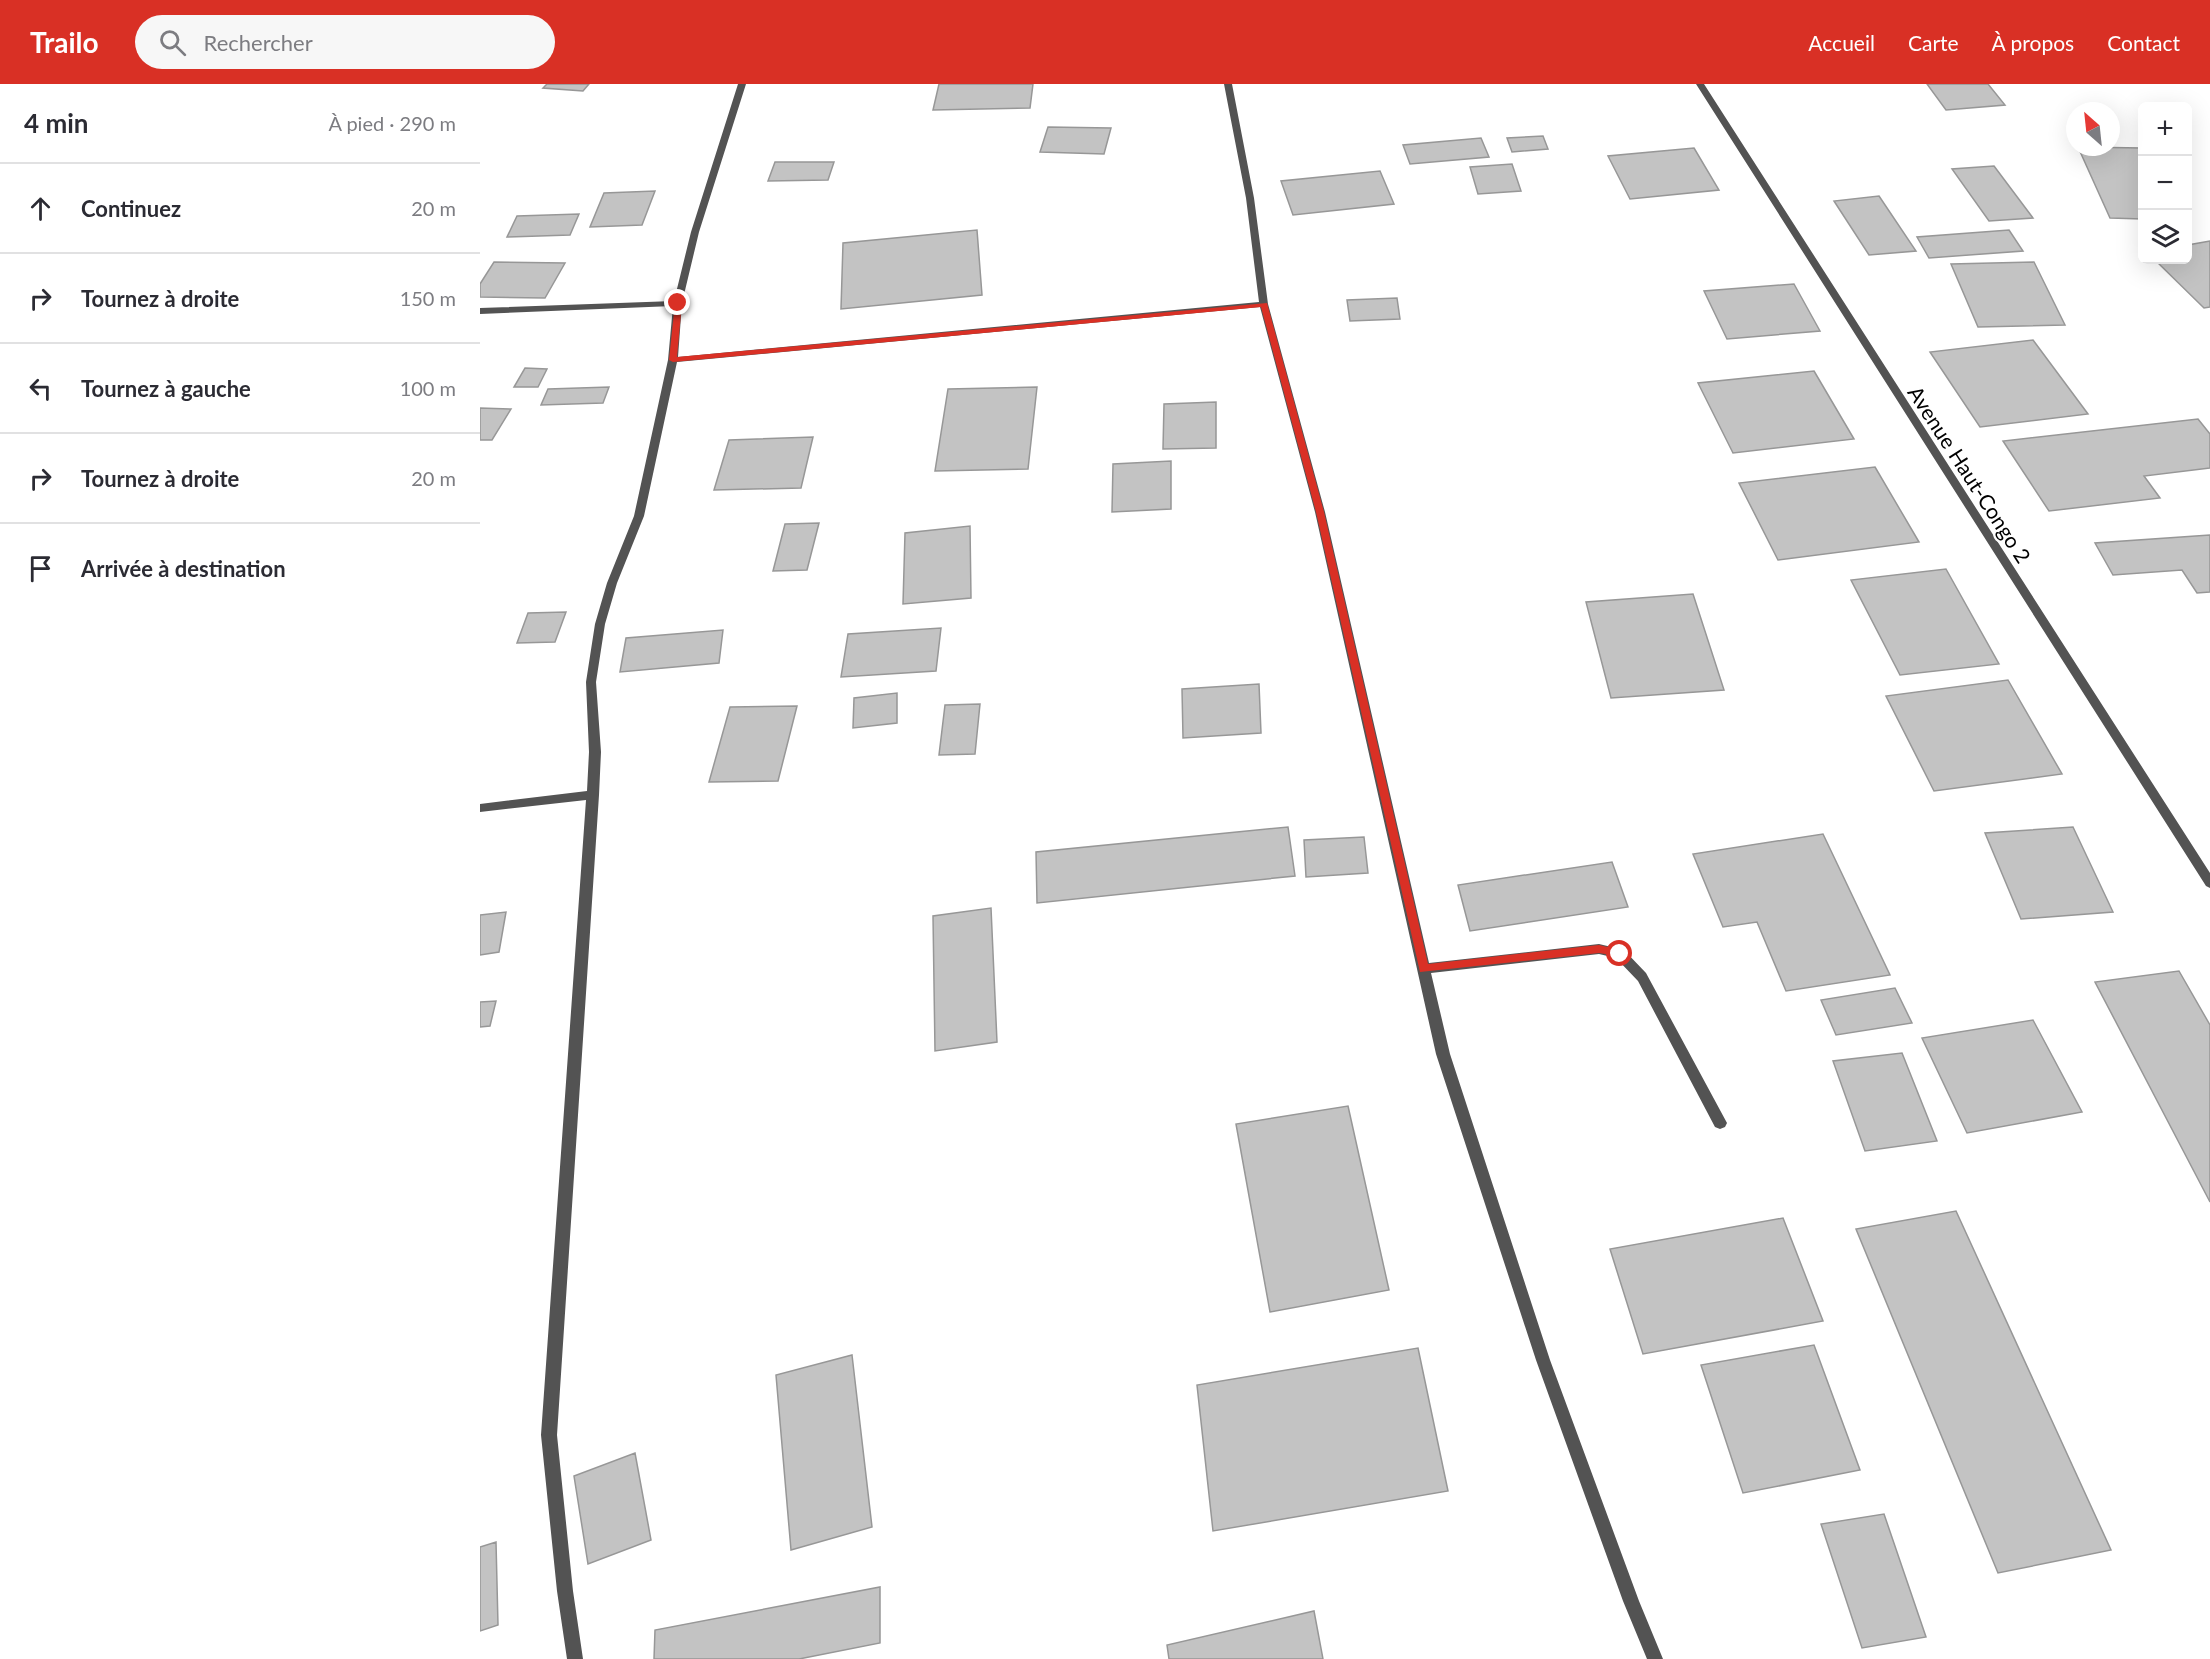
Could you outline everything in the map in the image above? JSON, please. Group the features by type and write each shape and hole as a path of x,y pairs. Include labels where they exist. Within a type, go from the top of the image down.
{"street":[{"path":"575,1659 565,1591 549,1435 595,752 591,682 600,624 612,583 639,516 673,360 678,303 695,232 742,84"},
{"path":"1228,84 1250,198 1264,304 1320,512 1443,1054 1543,1360 1631,1601 1655,1659"},
{"name":"Avenue Haut-Congo 2","path":"1700,84 2210,883"},
{"path":"480,311 678,303"},
{"path":"673,360 1264,304"},
{"path":"480,808 592,795"},
{"path":"1424,969 1599,949 1620,954 1642,977 1720,1123"}],"building":[{"path":"547,84 589,84 583,91 543,88"},
{"path":"939,84 1033,84 1030,108 933,110"},
{"path":"1927,84 1988,84 2005,105 1946,110"},
{"path":"1048,127 1111,128 1104,154 1040,152"},
{"path":"1543,136 1548,149 1512,152 1507,138"},
{"path":"1481,138 1489,157 1410,164 1403,145"},
{"path":"1694,148 1719,190 1630,199 1608,156"},
{"path":"2120,148 2138,148 2138,219 2110,218 2082,156 2120,156"},
{"path":"775,162 834,162 828,180 768,181"},
{"path":"1512,164 1521,191 1478,194 1470,167"},
{"path":"1994,166 2033,218 1989,221 1952,169"},
{"path":"1380,171 1394,204 1293,215 1281,181"},
{"path":"655,191 642,225 590,227 604,193"},
{"path":"1879,196 1916,251 1869,255 1834,201"},
{"path":"579,214 570,235 507,237 517,216"},
{"path":"977,230 982,295 841,309 843,243"},
{"path":"2009,230 2023,251 1929,258 1917,237"},
{"path":"2210,241 2210,307 2204,308 2159,264 2192,264 2192,244"},
{"path":"494,262 565,263 545,298 480,297 480,284"},
{"path":"2034,262 2065,325 1978,327 1951,264"},
{"path":"1794,284 1820,331 1727,339 1704,291"},
{"path":"1397,298 1400,319 1350,321 1347,300"},
{"path":"2033,340 2088,414 1980,427 1930,352"},
{"path":"525,368 547,369 538,387 514,387"},
{"path":"1814,371 1854,439 1733,453 1698,383"},
{"path":"609,387 603,403 541,405 548,389"},
{"path":"1037,387 1028,469 935,471 948,389"},
{"path":"1216,402 1216,448 1163,449 1164,404"},
{"path":"480,408 511,409 492,440 480,440"},
{"path":"2198,419 2210,434 2210,468 2144,476 2160,498 2049,511 2003,441"},
{"path":"813,437 801,488 714,490 729,440"},
{"path":"1171,461 1171,509 1112,512 1113,464"},
{"path":"1875,467 1919,542 1778,560 1739,483"},
{"path":"819,523 807,570 773,571 785,524"},
{"path":"970,526 971,598 903,604 905,533"},
{"path":"2210,535 2210,592 2197,593 2182,570 2113,575 2095,543"},
{"path":"1946,569 1999,664 1900,675 1851,580"},
{"path":"1693,594 1724,690 1611,698 1586,602"},
{"path":"566,612 555,642 517,643 528,613"},
{"path":"941,628 936,671 841,677 848,634"},
{"path":"723,630 719,663 620,672 626,638"},
{"path":"2008,680 2062,774 1934,791 1886,696"},
{"path":"1259,684 1261,733 1183,738 1182,689"},
{"path":"897,693 897,723 853,728 854,698"},
{"path":"980,704 975,754 939,755 945,705"},
{"path":"797,706 778,781 709,782 730,707"},
{"path":"1288,827 1295,876 1037,903 1036,852"},
{"path":"2073,827 2113,912 2021,919 1985,833"},
{"path":"1823,834 1890,975 1786,991 1757,922 1723,927 1693,854"},
{"path":"1364,837 1368,873 1306,877 1304,840"},
{"path":"1612,862 1628,907 1470,931 1458,885"},
{"path":"991,908 997,1042 935,1051 933,916"},
{"path":"506,912 499,952 480,955 480,915"},
{"path":"2179,971 2210,1025 2210,1202 2095,982"},
{"path":"1895,988 1912,1023 1836,1035 1821,1000"},
{"path":"496,1001 490,1026 480,1027 480,1002"},
{"path":"2033,1020 2082,1112 1967,1133 1922,1038"},
{"path":"1902,1053 1937,1141 1865,1151 1833,1061"},
{"path":"1348,1106 1389,1290 1270,1312 1236,1124"},
{"path":"1956,1211 2111,1550 1998,1573 1856,1229"},
{"path":"1783,1218 1823,1321 1643,1354 1610,1249"},
{"path":"1814,1345 1860,1470 1743,1493 1701,1365"},
{"path":"1418,1348 1448,1491 1213,1531 1197,1385"},
{"path":"852,1355 872,1527 791,1550 776,1375"},
{"path":"635,1453 651,1540 588,1564 574,1476"},
{"path":"1884,1514 1926,1637 1862,1648 1821,1524"},
{"path":"496,1542 498,1625 480,1631 480,1547"},
{"path":"880,1587 880,1643 799,1659 654,1659 655,1630"},
{"path":"1314,1611 1323,1659 1169,1659 1167,1645"}],"route":[{"path":"678,303 673,360 1264,304 1320,512 1424,969 1599,949 1620,954"}]}
